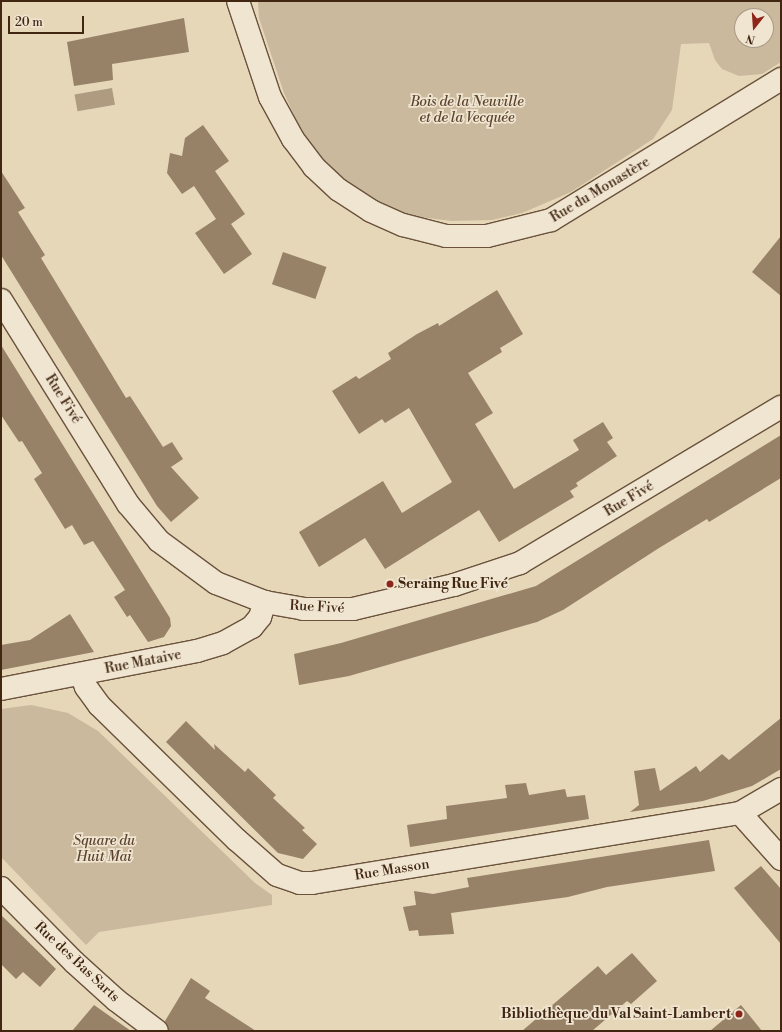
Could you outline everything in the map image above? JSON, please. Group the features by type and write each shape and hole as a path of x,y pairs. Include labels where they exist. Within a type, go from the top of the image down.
{"street":[{"name":"Rue du Monastère","path":"238,1 270,97 289,133 314,167 338,190 371,211 404,225 446,236 487,236 510,232 551,220 781,79"},
{"name":"Rue Fivé","path":"1,300 128,504 145,527 174,554 216,583 265,602 322,610 353,609 454,585 520,563 781,408"},
{"name":"Rue Mataive","path":"1,689 197,651 223,643 252,626 260,617 265,602"},
{"name":"Rue Masson","path":"81,674 86,687 99,705 238,840 277,875 300,883 320,882 740,813 781,789"},
{"path":"740,813 781,859"},
{"name":"Rue des Bas Sarts","path":"1,888 74,962 116,1000 157,1031"}],"green space":[{"name":"Bois de la Neuville et de la Vecquée","path":"258,1 781,1 781,62 762,74 739,76 722,69 715,60 709,43 681,44 672,110 653,139 571,192 522,213 492,220 452,221 411,216 370,199 333,170 305,140 284,93 259,18"},
{"name":"Square du Huit Mai","path":"31,705 68,713 98,731 255,883 272,895 272,905 99,932 86,945 1,857 1,709"}],"shaded area":[{"path":"112,88 115,105 78,111 75,95"}],"building":[{"path":"184,18 189,52 112,64 113,80 74,86 67,42"},
{"path":"203,125 229,161 215,171 245,214 231,224 252,254 224,274 195,233 216,219 194,186 182,194 167,173 170,153 182,156 185,138"},
{"path":"1,171 25,208 18,212 45,255 41,258 126,398 130,396 163,447 172,442 183,459 171,467 199,498 171,522 157,506 1,255"},
{"path":"781,236 781,296 752,272"},
{"path":"283,252 326,267 315,299 272,284"},
{"path":"497,290 523,334 500,348 502,352 468,373 493,413 475,424 514,489 579,450 573,440 603,422 613,438 607,442 617,456 576,483 578,486 570,491 574,497 499,542 479,510 385,569 365,538 319,567 299,532 383,481 402,513 452,482 409,408 385,423 382,419 359,434 332,391 356,376 359,379 391,359 388,353 417,334 438,323 439,326"},
{"path":"1,345 170,618 171,626 164,637 148,642 130,615 127,617 114,597 125,590 93,541 84,545 72,525 65,529 34,479 42,473 22,441 19,442 1,415"},
{"path":"781,435 781,478 709,522 707,519 659,548 563,610 537,622 349,676 299,685 294,654 341,643 536,586"},
{"path":"70,614 94,652 1,670 1,645 30,640"},
{"path":"781,718 781,769 752,786 703,801 630,812 639,805 634,771 655,768 660,791 696,766 700,772 722,754 729,760"},
{"path":"186,721 215,750 214,744 245,772 248,768 276,795 273,798 305,828 302,830 317,844 303,859 278,853 166,742"},
{"path":"526,783 529,795 565,789 567,797 585,795 589,819 410,847 407,825 447,819 446,806 507,798 505,785"},
{"path":"709,840 715,871 607,887 568,897 451,913 454,934 419,936 418,930 409,931 403,907 416,905 414,891 433,894 469,887 467,878"},
{"path":"761,866 781,889 781,944 734,888"},
{"path":"1,915 56,969 40,987 23,972 16,979 1,964"},
{"path":"632,953 657,981 631,1004 627,1001 592,1031 522,1031 598,966 606,975"},
{"path":"191,978 210,991 205,998 256,1031 169,1031 165,1021"},
{"path":"94,1005 131,1031 72,1031"},
{"name":"Bibliothèque du Val Saint-Lambert","path":"741,1005 762,1031 710,1031"}],"place":[{"name":"Seraing Rue Fivé","path":"390,584"},
{"name":"Bibliothèque du Val Saint-Lambert","path":"739,1014"}]}
